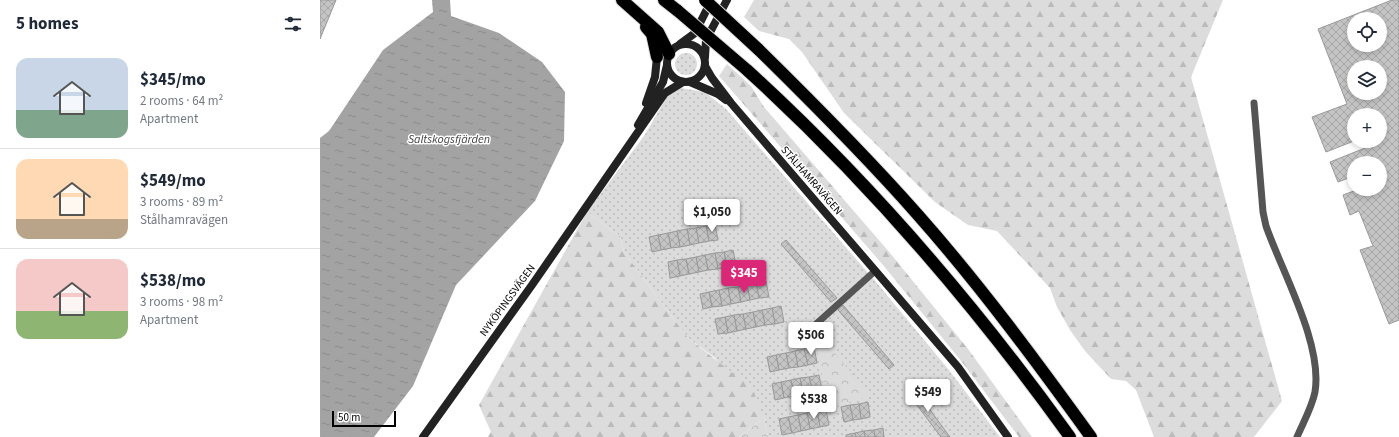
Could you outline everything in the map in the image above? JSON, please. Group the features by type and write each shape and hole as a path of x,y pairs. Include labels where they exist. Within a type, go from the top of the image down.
{"highway":[{"path":"622,0 658,32 671,55"},
{"path":"664,0 747,70 802,120 904,227 960,292 1021,369 1070,437"},
{"path":"705,0 815,105 918,215 974,281 1040,365 1091,437"},
{"path":"631,9 652,34 657,57"}],"main road":[{"path":"671,55 695,33 712,0"},
{"path":"671,55 672,77 686,82 702,75 705,63 706,40 727,0"},
{"path":"671,55 686,43 696,46 703,54 705,63"},
{"name":"NYKÖPINGSVÄGEN","path":"608,176 663,82 671,55"},
{"path":"637,127 656,77 657,57"},
{"name":"STÅLHAMRAVÄGEN","path":"705,63 712,78 732,103 958,367 1008,437"},
{"name":"NYKÖPINGSVÄGEN","path":"423,437 666,93 686,82"},
{"name":"STÅLHAMRAVÄGEN","path":"686,82 718,94 732,103"}],"street":[{"path":"1254,103 1261,188 1266,226 1304,325 1315,360 1315,394 1297,437"},
{"path":"815,325 875,271"}],"green space":[{"path":"754,0 1223,0 1191,77 1282,401 1254,437 1154,437 1136,390 1126,381 1111,379 1085,351 1070,330 1057,307 1050,288 997,231 968,225 935,202 844,113 802,52 789,39 759,31 744,17"},
{"path":"686,53 694,56 697,64 694,72 686,75 678,72 675,64 678,56"},
{"path":"727,64 751,86 764,107 890,253 968,349 1032,437 1019,437 962,362 883,265 719,76"},
{"path":"681,88 705,92 726,109 876,282 949,370 1000,437 768,437 764,418 715,358 688,338 624,252 620,236 587,212 644,136 668,95"},
{"path":"587,212 620,236 624,252 688,338 752,388 764,418 739,437 488,437 491,432 479,405"},
{"path":"829,346 871,396 829,408 817,349"},
{"path":"764,418 768,437 739,437"}],"water":[{"name":"Saltskogsfjärden","path":"432,0 450,0 451,16 499,33 542,62 565,92 564,141 535,201 456,285 413,386 374,437 320,437 320,138 329,131 383,50 433,12"}],"building":[{"path":"320,0 336,0 320,39"},
{"path":"1392,0 1399,0 1399,320 1389,324 1360,250 1373,246 1359,211 1350,215 1343,195 1347,194 1347,196 1387,196 1387,156 1347,156 1347,179 1338,182 1330,162 1365,148 1387,148 1387,108 1347,108 1347,144 1326,152 1312,117 1347,104 1318,29 1347,18 1347,52 1387,52 1387,12 1361,12"},
{"path":"715,224 718,240 709,241 706,226"},
{"path":"706,226 709,241 699,243 696,228"},
{"path":"696,228 699,243 690,245 687,229"},
{"path":"687,229 690,245 680,247 677,231"},
{"path":"677,231 680,247 671,248 668,233"},
{"path":"668,233 671,248 661,250 658,235"},
{"path":"658,235 661,250 652,252 649,237"},
{"path":"786,240 837,298 831,302 781,244"},
{"path":"733,250 736,265 727,267 724,252"},
{"path":"724,252 727,267 718,269 715,253"},
{"path":"715,253 718,269 708,270 705,255"},
{"path":"705,255 708,270 699,272 696,257"},
{"path":"696,257 699,272 689,274 686,259"},
{"path":"686,259 689,274 680,276 677,260"},
{"path":"677,260 680,276 670,278 668,262"},
{"path":"766,281 769,297 759,298 756,283"},
{"path":"756,283 759,298 750,300 747,285"},
{"path":"747,285 750,300 741,302 738,287"},
{"path":"738,287 741,302 731,304 728,288"},
{"path":"728,288 731,304 722,306 719,290"},
{"path":"719,290 722,306 712,307 709,292"},
{"path":"709,292 712,307 703,309 700,294"},
{"path":"843,305 894,365 889,369 838,310"},
{"path":"781,306 784,322 775,324 772,308"},
{"path":"772,308 775,324 765,325 762,310"},
{"path":"762,310 765,325 756,327 753,312"},
{"path":"753,312 756,327 746,329 743,314"},
{"path":"743,314 746,329 737,331 734,315"},
{"path":"734,315 737,331 728,333 725,317"},
{"path":"725,317 728,333 718,334 715,319"},
{"path":"814,347 817,363 808,365 804,349"},
{"path":"804,349 808,365 798,367 795,351"},
{"path":"795,351 798,367 789,368 786,353"},
{"path":"786,353 789,368 779,370 776,355"},
{"path":"776,355 779,370 770,372 767,357"},
{"path":"819,375 822,390 813,392 809,377"},
{"path":"809,377 813,392 803,394 800,378"},
{"path":"800,378 803,394 794,396 791,380"},
{"path":"791,380 794,396 784,398 781,382"},
{"path":"781,382 784,398 775,400 772,384"},
{"path":"913,387 950,437 941,437 907,392"},
{"path":"868,402 870,417 861,419 859,404"},
{"path":"859,404 861,419 853,420 850,405"},
{"path":"850,405 853,420 844,422 841,407"},
{"path":"826,409 829,425 820,427 817,411"},
{"path":"817,411 820,427 810,429 807,413"},
{"path":"807,413 810,429 801,431 798,415"},
{"path":"798,415 801,431 792,433 788,417"},
{"path":"788,417 792,433 782,435 779,419"},
{"path":"883,428 884,437 875,437 874,430"},
{"path":"874,430 875,437 865,437 864,431"},
{"path":"864,431 865,437 856,437 855,433"},
{"path":"855,433 856,437 846,437 846,435"}]}
